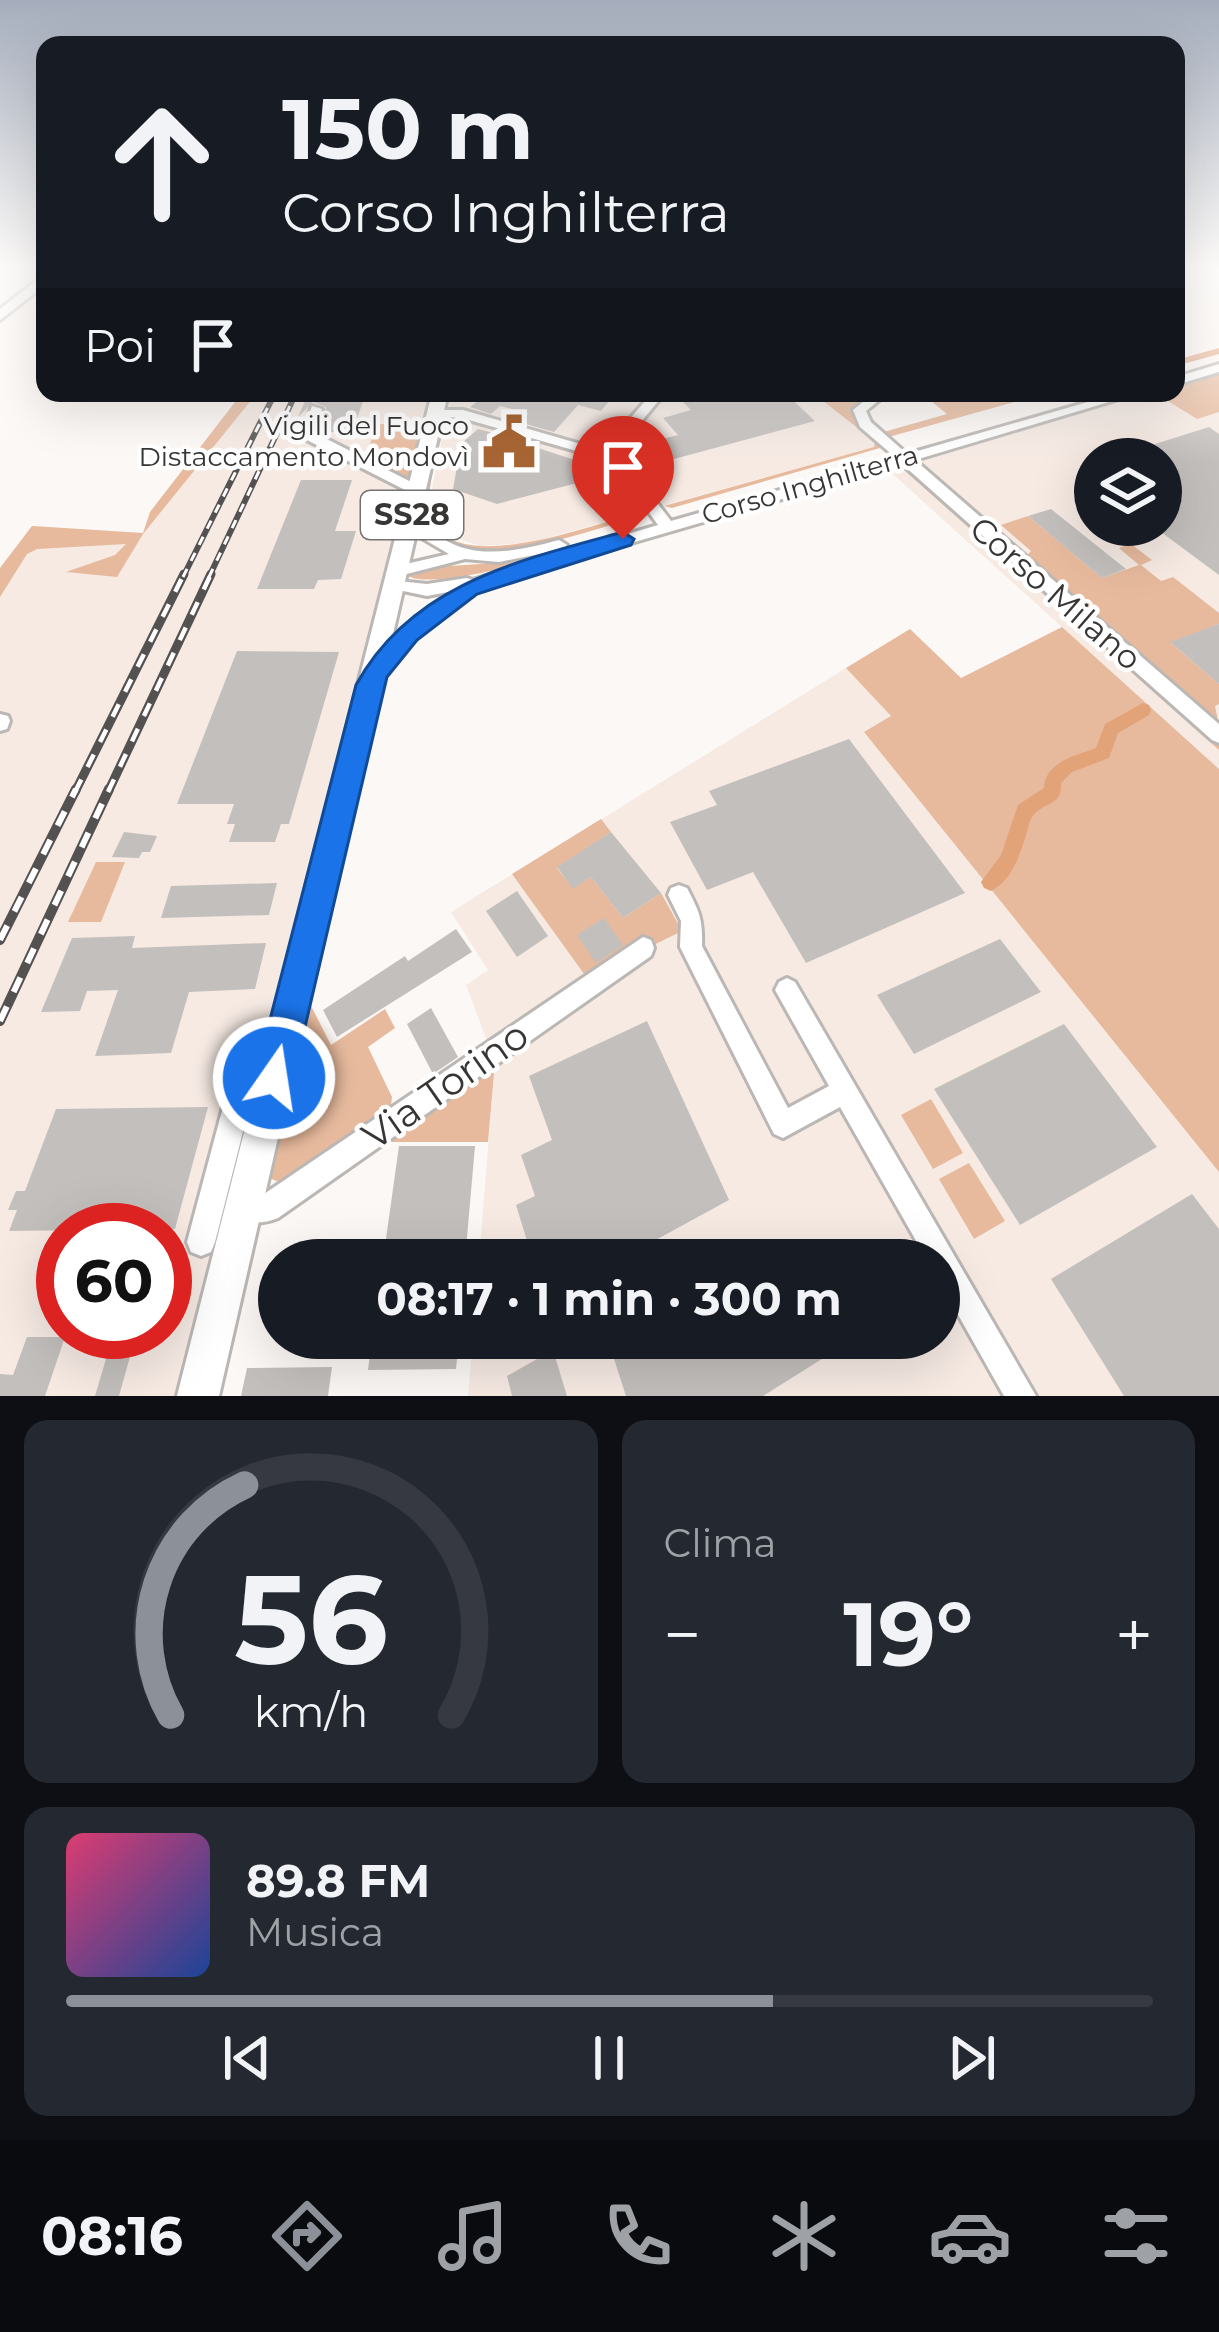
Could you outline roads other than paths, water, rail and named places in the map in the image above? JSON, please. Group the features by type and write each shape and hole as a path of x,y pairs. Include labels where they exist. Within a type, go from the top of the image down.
{"main road":[{"name":"SS28","path":"197,1396 442,406"}],"street":[{"path":"1185,370 1219,364"},
{"path":"1185,377 1219,364"},
{"path":"442,406 616,458 614,446 651,402"},
{"name":"Corso Milano","path":"871,402 858,412 898,455 1219,735"},
{"name":"Corso Inghilterra","path":"397,577 427,590 488,579 1071,402"},
{"name":"Corso Inghilterra","path":"991,428 1096,402"},
{"path":"316,409 308,435 418,491"},
{"name":"Corso Inghilterra","path":"616,458 664,522"},
{"path":"412,517 437,544 475,556"},
{"name":"Corso Inghilterra","path":"397,577 429,561 531,553 664,522"},
{"name":"Corso Inghilterra","path":"370,685 408,634 454,596 488,579"},
{"path":"679,895 692,920 692,946 783,1125 845,1090"},
{"name":"Via Torino","path":"243,1208 268,1208 643,948"},
{"path":"787,990 1021,1396"},
{"path":"201,1242 240,1092 274,1075"}],"waterway":[{"path":"1185,360 1219,351"},
{"path":"991,882 1009,860 1025,811 1054,791 1052,781 1066,767 1103,753 1111,729 1143,710"}],"railway":[{"path":"183,577 270,402"},
{"path":"209,577 292,402"},
{"path":"75,792 184,574"},
{"path":"108,792 211,574"},
{"path":"0,940 76,789"},
{"path":"0,1021 109,789"}],"place":[{"name":"Vigili del Fuoco Distaccamento Mondovì","path":"509,442"}]}
